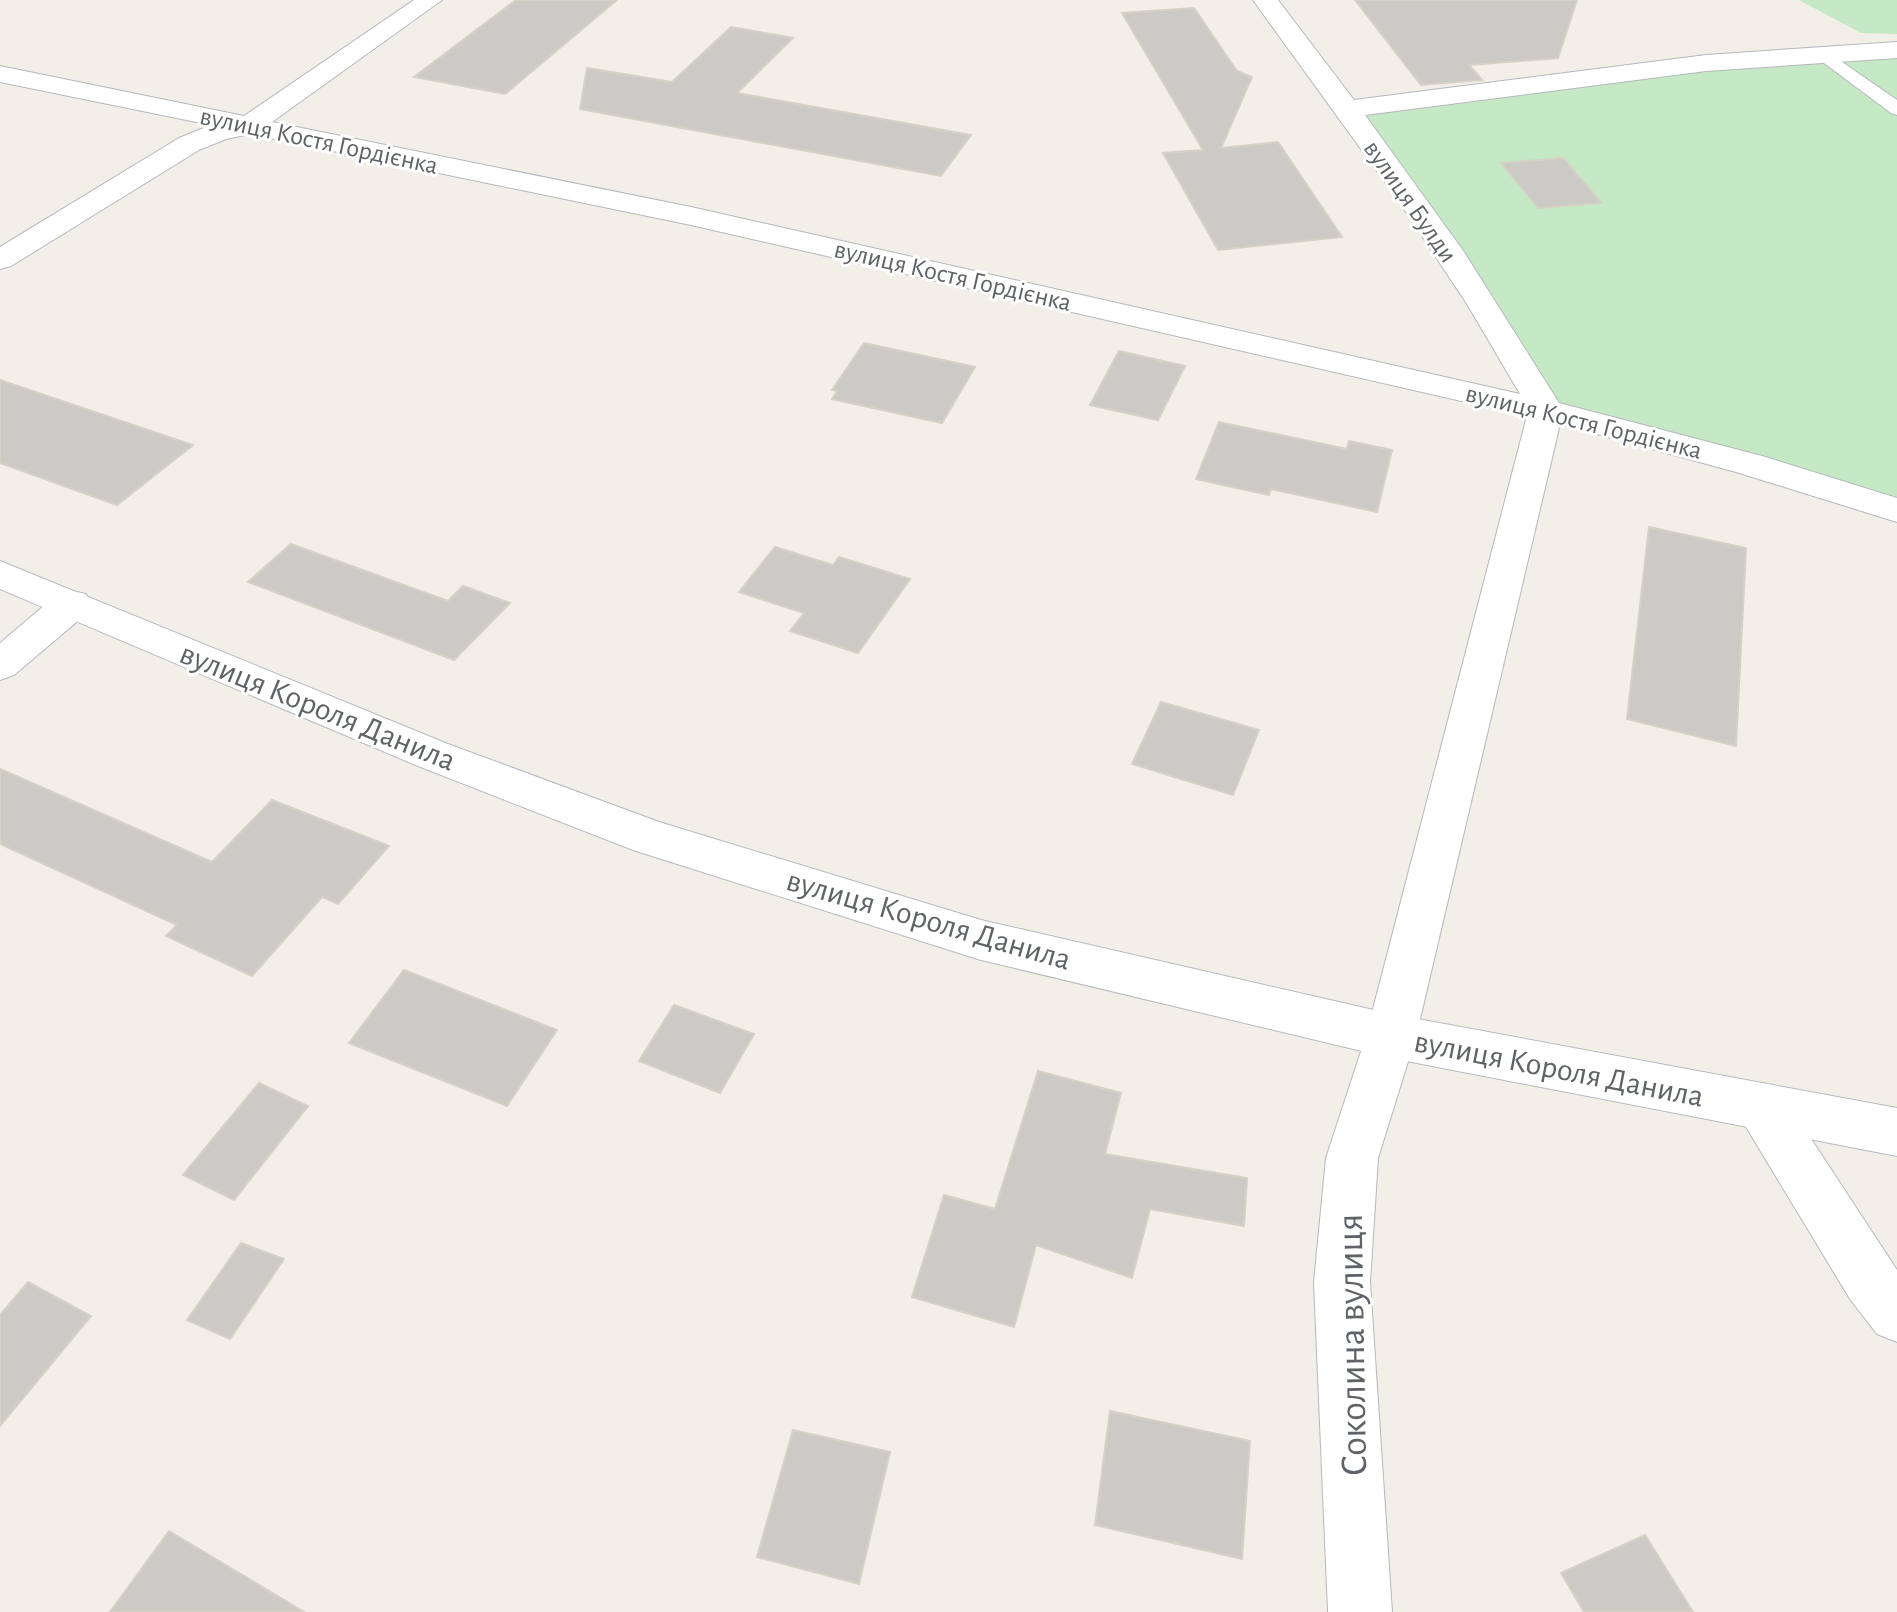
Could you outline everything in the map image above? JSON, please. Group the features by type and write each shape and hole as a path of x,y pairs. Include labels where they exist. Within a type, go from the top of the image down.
{"street":[{"path":"0,260 189,144 218,132 248,126 430,0"},
{"name":"вулиця Булди","path":"1265,0 1347,109 1506,339 1546,410"},
{"path":"1347,109 1706,63 1897,50"},
{"name":"вулиця Костя Гордієнка","path":"0,74 691,216 1546,410 1639,432 1893,507"},
{"name":"Соколина вулиця","path":"1360,1612 1342,1282 1352,1158 1391,1036 1546,410"},
{"name":"вулиця Короля Данила","path":"1,575 433,755 649,837 981,940 1391,1036 1897,1132"},
{"path":"0,665 72,604"},
{"path":"1761,1106 1870,1280 1897,1314"}],"lane":[{"path":"1826,56 1897,109"}],"green space":[{"path":"1799,0 1897,0 1897,34 1861,33"},
{"path":"1897,52 1897,510 1546,410 1347,109 1706,63"}],"building":[{"path":"516,0 617,0 505,94 414,77"},
{"path":"1355,0 1577,0 1558,58 1469,65 1482,80 1421,85"},
{"path":"1194,8 1237,71 1252,77 1221,148 1278,142 1342,237 1218,250 1163,153 1203,150 1122,13"},
{"path":"731,27 793,38 737,93 971,135 941,176 580,109 587,68 672,82"},
{"path":"1563,158 1602,203 1538,208 1501,163"},
{"path":"864,343 975,367 942,423 832,399 837,391 832,390"},
{"path":"1119,351 1185,366 1158,420 1090,405"},
{"path":"0,380 193,445 117,505 0,463"},
{"path":"1219,422 1347,449 1349,441 1392,450 1377,512 1271,489 1269,495 1196,479"},
{"path":"1649,527 1746,548 1736,746 1627,719"},
{"path":"291,544 448,601 463,586 510,603 454,660 248,582"},
{"path":"775,547 833,565 839,557 910,579 858,653 790,631 804,613 739,592"},
{"path":"1161,702 1259,730 1233,795 1132,764"},
{"path":"0,769 212,862 272,800 389,846 338,904 322,897 252,976 166,936 177,925 0,844"},
{"path":"404,970 557,1030 507,1106 349,1043"},
{"path":"674,1005 754,1034 720,1093 639,1061"},
{"path":"1038,1071 1121,1093 1105,1154 1247,1178 1244,1226 1150,1209 1132,1278 1036,1245 1014,1327 912,1297 944,1195 995,1209"},
{"path":"259,1083 308,1106 234,1200 183,1175"},
{"path":"241,1243 284,1259 230,1339 187,1320"},
{"path":"28,1282 91,1316 0,1426 0,1315"},
{"path":"1110,1411 1250,1441 1242,1559 1095,1525"},
{"path":"793,1430 890,1452 859,1584 757,1557"},
{"path":"169,1531 304,1612 110,1612"},
{"path":"1645,1535 1693,1612 1584,1612 1561,1573"}]}
